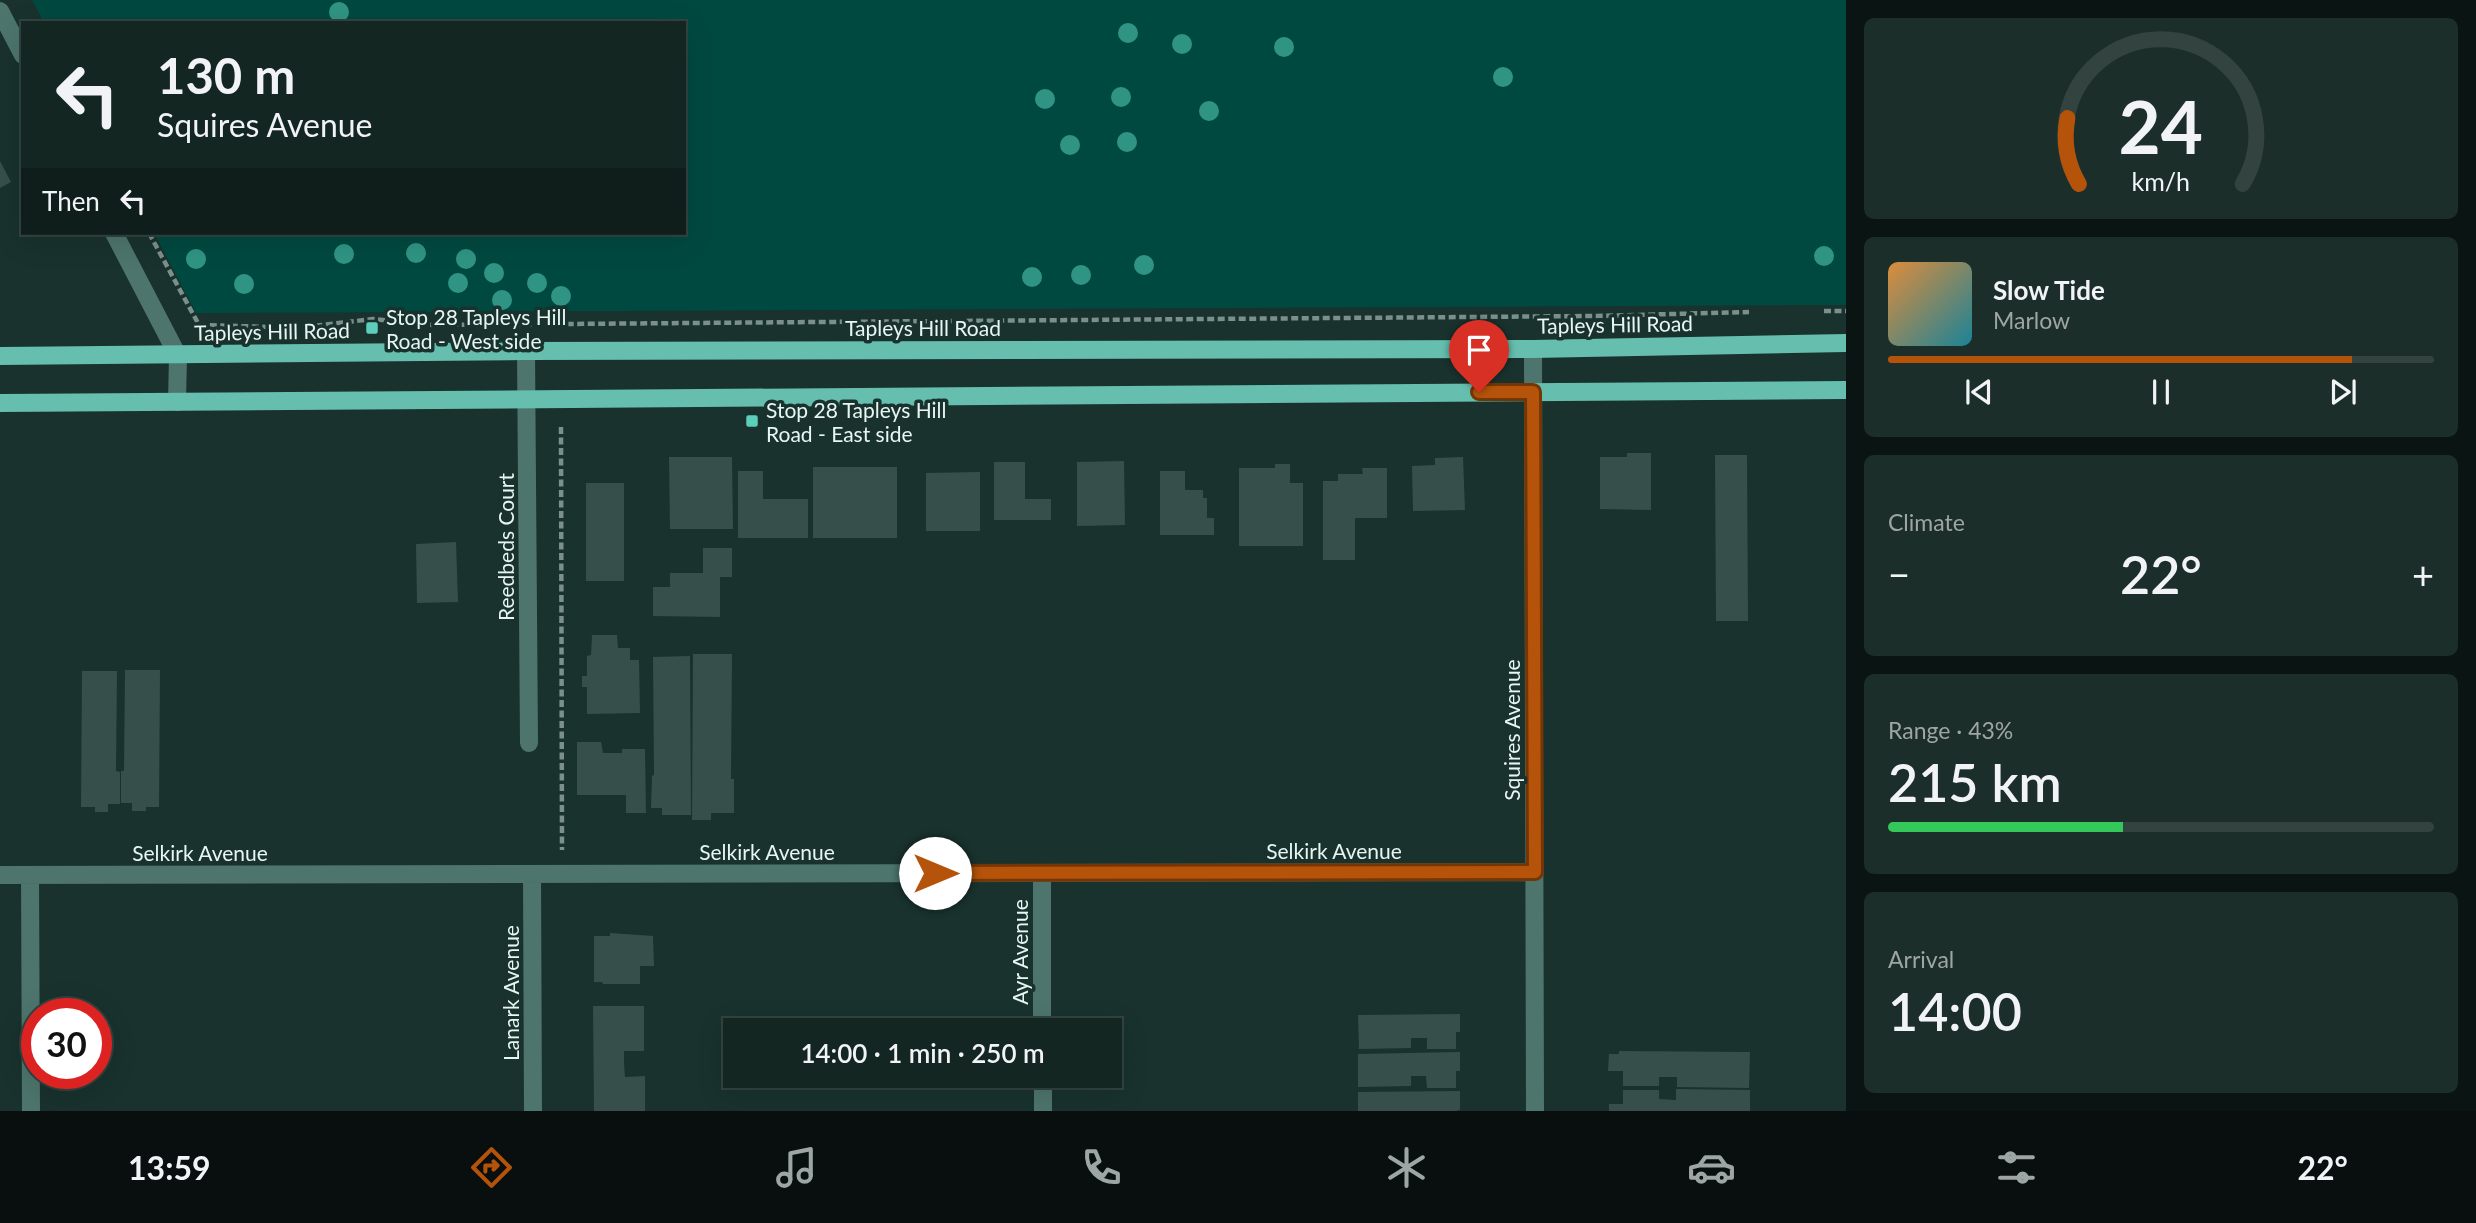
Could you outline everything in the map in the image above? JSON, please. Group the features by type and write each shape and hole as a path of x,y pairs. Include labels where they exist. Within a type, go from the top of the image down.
{"main road":[{"name":"Tapleys Hill Road","path":"0,356 526,351 1533,349 1846,343"},
{"path":"0,402 1846,390"}],"street":[{"path":"0,11 21,51"},
{"path":"115,235 178,356 177,402"},
{"name":"Squires Avenue","path":"1533,349 1535,1111"},
{"name":"Reedbeds Court","path":"526,351 529,743"},
{"name":"Selkirk Avenue","path":"0,875 1535,872"},
{"name":"Ayr Avenue","path":"1042,873 1042,1018"},
{"path":"30,875 31,1111"},
{"name":"Lanark Avenue","path":"532,875 533,1111"},
{"path":"1042,1088 1043,1111"}],"path":[{"path":"150,235 199,325 275,327"},
{"path":"1824,311 1846,311"},
{"path":"300,327 373,319 433,325 1582,316 1749,312"},
{"path":"561,427 562,874"}],"green space":[{"path":"32,0 1846,0 1846,305 196,313 155,235 686,235 686,21 43,21"}],"building":[{"path":"0,161 11,182 0,188"},
{"path":"1627,453 1651,453 1651,510 1600,509 1600,457 1627,457"},
{"path":"1715,455 1747,455 1748,621 1716,621"},
{"path":"669,457 732,457 733,529 670,529"},
{"path":"1463,457 1465,510 1413,511 1412,466 1435,465 1435,458"},
{"path":"1124,461 1125,525 1077,526 1077,462"},
{"path":"994,462 1025,462 1025,499 1051,499 1051,520 994,520"},
{"path":"1275,464 1290,464 1290,483 1303,483 1303,546 1239,546 1239,468 1275,468"},
{"path":"813,467 897,467 897,538 813,538"},
{"path":"1362,468 1387,468 1387,518 1355,518 1355,560 1323,560 1323,481 1338,481 1338,474 1363,474"},
{"path":"738,471 763,471 763,499 808,499 808,538 738,538"},
{"path":"1160,471 1185,471 1185,490 1203,490 1203,498 1207,498 1207,518 1214,518 1214,535 1160,535"},
{"path":"980,472 980,531 926,531 926,473"},
{"path":"586,483 624,483 624,581 586,581"},
{"path":"456,542 458,602 417,603 416,544"},
{"path":"703,548 732,548 732,577 720,577 720,617 653,616 653,587 670,587 670,573 703,573"},
{"path":"592,635 617,635 618,648 630,648 630,660 639,660 640,713 587,714 587,687 582,687 582,676 587,676 587,656 591,655"},
{"path":"693,654 732,654 731,779 734,779 734,813 711,813 711,820 692,820"},
{"path":"690,656 691,815 662,815 662,808 651,808 654,775 653,657"},
{"path":"125,670 160,670 159,807 146,807 146,811 132,811 132,803 121,803"},
{"path":"82,671 117,671 116,771 120,772 120,804 108,804 108,812 95,812 95,807 81,807"},
{"path":"577,742 601,742 603,753 622,753 622,749 645,749 646,813 626,813 626,795 577,795"},
{"path":"610,933 653,936 654,966 640,966 640,984 594,982 594,936 610,936"},
{"path":"593,1006 644,1006 644,1051 624,1051 624,1064 625,1077 645,1076 645,1111 594,1111"},
{"path":"1460,1014 1456,1049 1427,1049 1427,1038 1411,1038 1411,1048 1359,1049 1358,1015"},
{"path":"1619,1051 1750,1052 1749,1088 1677,1087 1677,1077 1659,1077 1659,1086 1623,1086 1623,1071 1608,1071 1609,1054 1619,1054"},
{"path":"1460,1052 1456,1088 1427,1088 1426,1076 1411,1076 1411,1086 1358,1087 1358,1054"},
{"path":"1676,1089 1750,1090 1750,1111 1609,1111 1609,1104 1623,1104 1623,1090 1659,1090 1659,1099 1676,1100"},
{"path":"1460,1091 1460,1110 1456,1111 1358,1111 1358,1092"}],"place":[{"name":"Stop 28 Tapleys Hill Road - West side","path":"372,328"},
{"name":"Stop 28 Tapleys Hill Road - East side","path":"752,421"}],"route":[{"path":"935,873 1535,872 1533,392 1479,392"}]}
